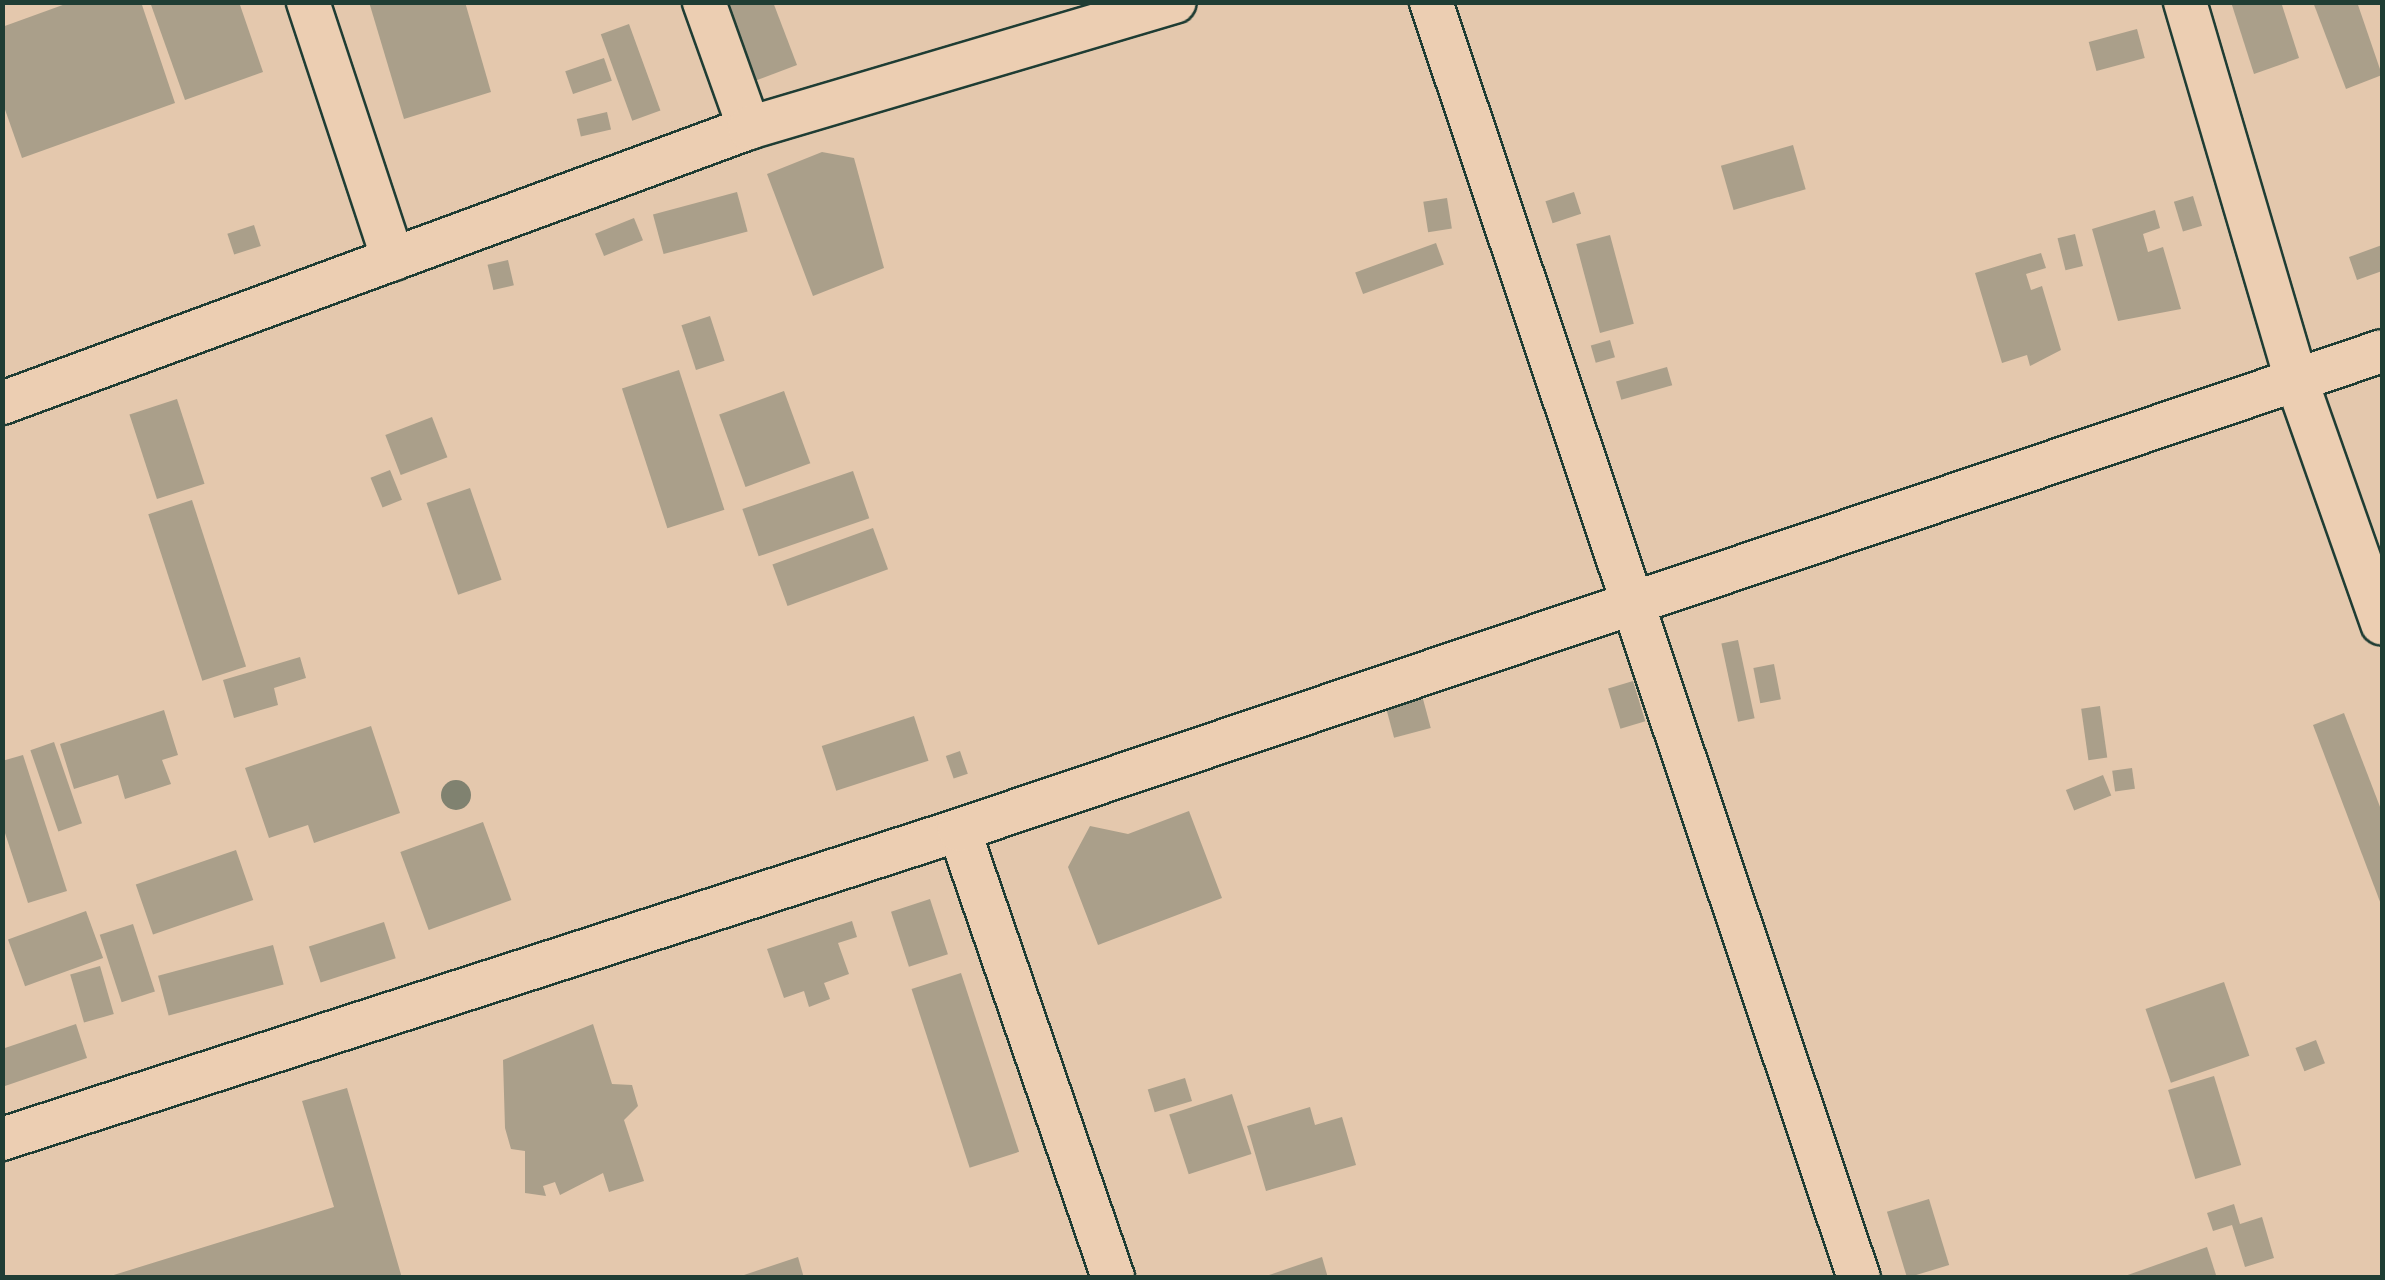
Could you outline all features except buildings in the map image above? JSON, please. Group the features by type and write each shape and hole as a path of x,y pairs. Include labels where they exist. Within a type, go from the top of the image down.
{"street":[{"path":"308,2 393,259"},
{"path":"704,2 749,128"},
{"path":"2,403 749,128 1175,2"},
{"path":"1431,2 1859,1278"},
{"path":"2184,2 2298,382 2382,624"},
{"path":"2,1139 959,830 2382,351"},
{"path":"959,830 1113,1278"}]}
